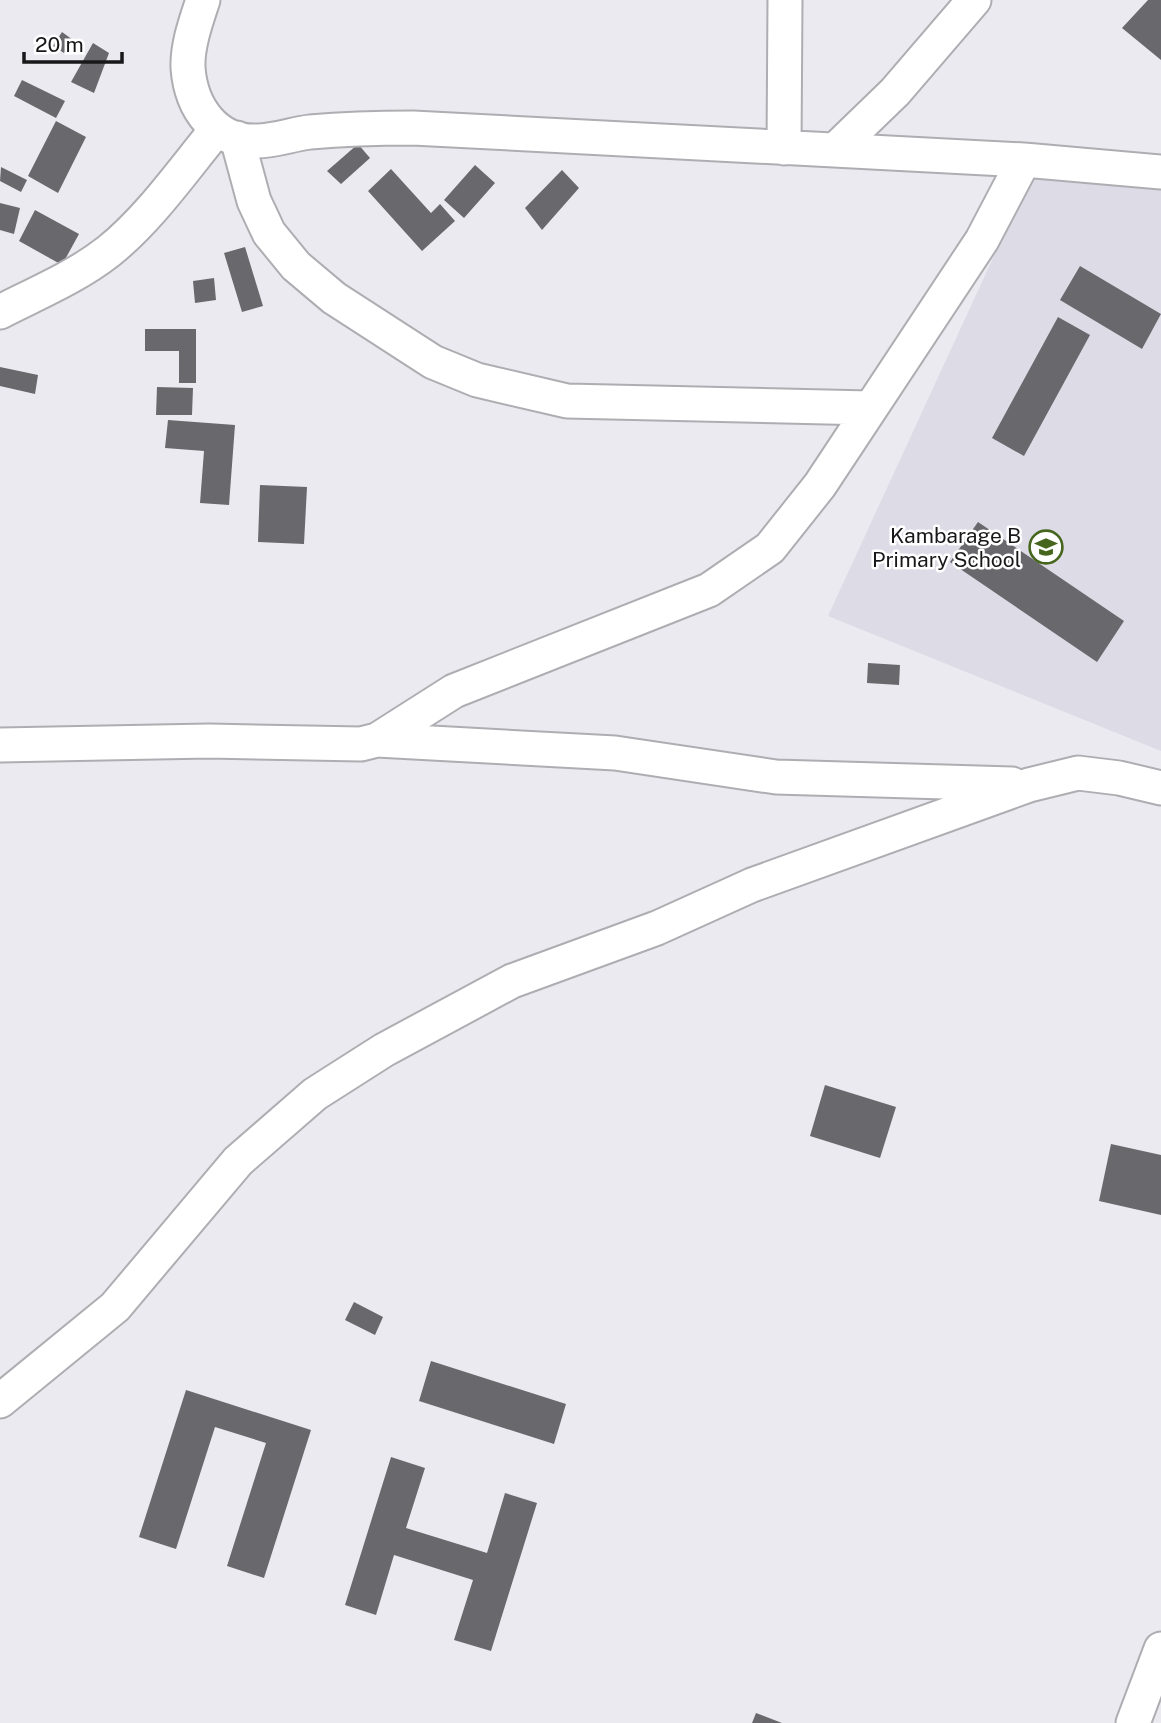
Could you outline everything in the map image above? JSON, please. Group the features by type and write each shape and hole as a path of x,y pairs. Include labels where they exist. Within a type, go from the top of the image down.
{"street":[{"path":"203,0 193,34 188,68 195,100 207,120 227,134 257,142 296,133 413,128 1024,160 1161,172"},
{"path":"784,148 785,0"},
{"path":"835,150 895,92 974,0"},
{"path":"0,312 74,275 110,250 227,134"},
{"path":"227,134 269,233 296,266 334,298 433,362 477,380 567,401 870,408"},
{"path":"377,740 454,691 709,590 770,548 820,485 982,240 1024,160"},
{"path":"0,745 209,741 361,744 377,740 615,753 776,777 1029,785"},
{"path":"0,1401 115,1307 238,1161 315,1094 384,1051 513,981 657,928 752,885 1029,785 1078,774 1119,778 1161,788"},
{"path":"1133,1723 1161,1649"}],"shaded area":[{"path":"1046,143 1161,187 1161,751 828,616"}],"building":[{"path":"1148,0 1161,0 1161,60 1122,28"},
{"path":"62,32 73,40 64,53 53,46"},
{"path":"93,43 109,53 94,93 71,82"},
{"path":"22,80 65,101 56,118 14,96"},
{"path":"56,121 86,137 58,193 28,176"},
{"path":"358,144 370,158 341,184 327,171"},
{"path":"475,165 495,183 464,218 444,200"},
{"path":"1,167 27,180 21,192 0,181"},
{"path":"391,169 431,213 440,204 455,221 422,251 368,191"},
{"path":"562,170 579,188 542,230 525,208"},
{"path":"0,203 20,208 14,234 0,230"},
{"path":"35,210 79,234 62,265 19,241"},
{"path":"245,247 263,306 242,312 224,253"},
{"path":"1080,266 1161,314 1142,349 1060,300"},
{"path":"214,278 216,300 195,303 193,281"},
{"path":"1058,317 1090,335 1024,456 992,438"},
{"path":"145,329 196,329 196,383 179,383 179,351 145,351"},
{"path":"0,367 38,375 35,394 0,386"},
{"path":"157,387 193,388 192,415 156,415"},
{"path":"168,420 235,425 229,505 200,503 204,451 165,448"},
{"path":"260,485 307,487 304,544 258,542"},
{"path":"978,522 1124,621 1097,662 950,562"},
{"path":"868,663 900,665 899,685 867,683"},
{"path":"825,1085 896,1107 880,1158 810,1136"},
{"path":"1111,1144 1161,1155 1161,1215 1099,1201"},
{"path":"354,1302 383,1317 375,1335 345,1320"},
{"path":"431,1361 566,1404 554,1444 419,1401"},
{"path":"186,1390 311,1430 264,1578 227,1566 266,1443 215,1427 176,1549 139,1537"},
{"path":"391,1457 425,1468 406,1528 487,1553 505,1493 537,1503 491,1651 454,1640 473,1580 394,1555 376,1615 345,1605"},
{"path":"756,1713 782,1723 752,1723"}],"place":[{"name":"Kambarage B Primary School","path":"1046,547"}]}
